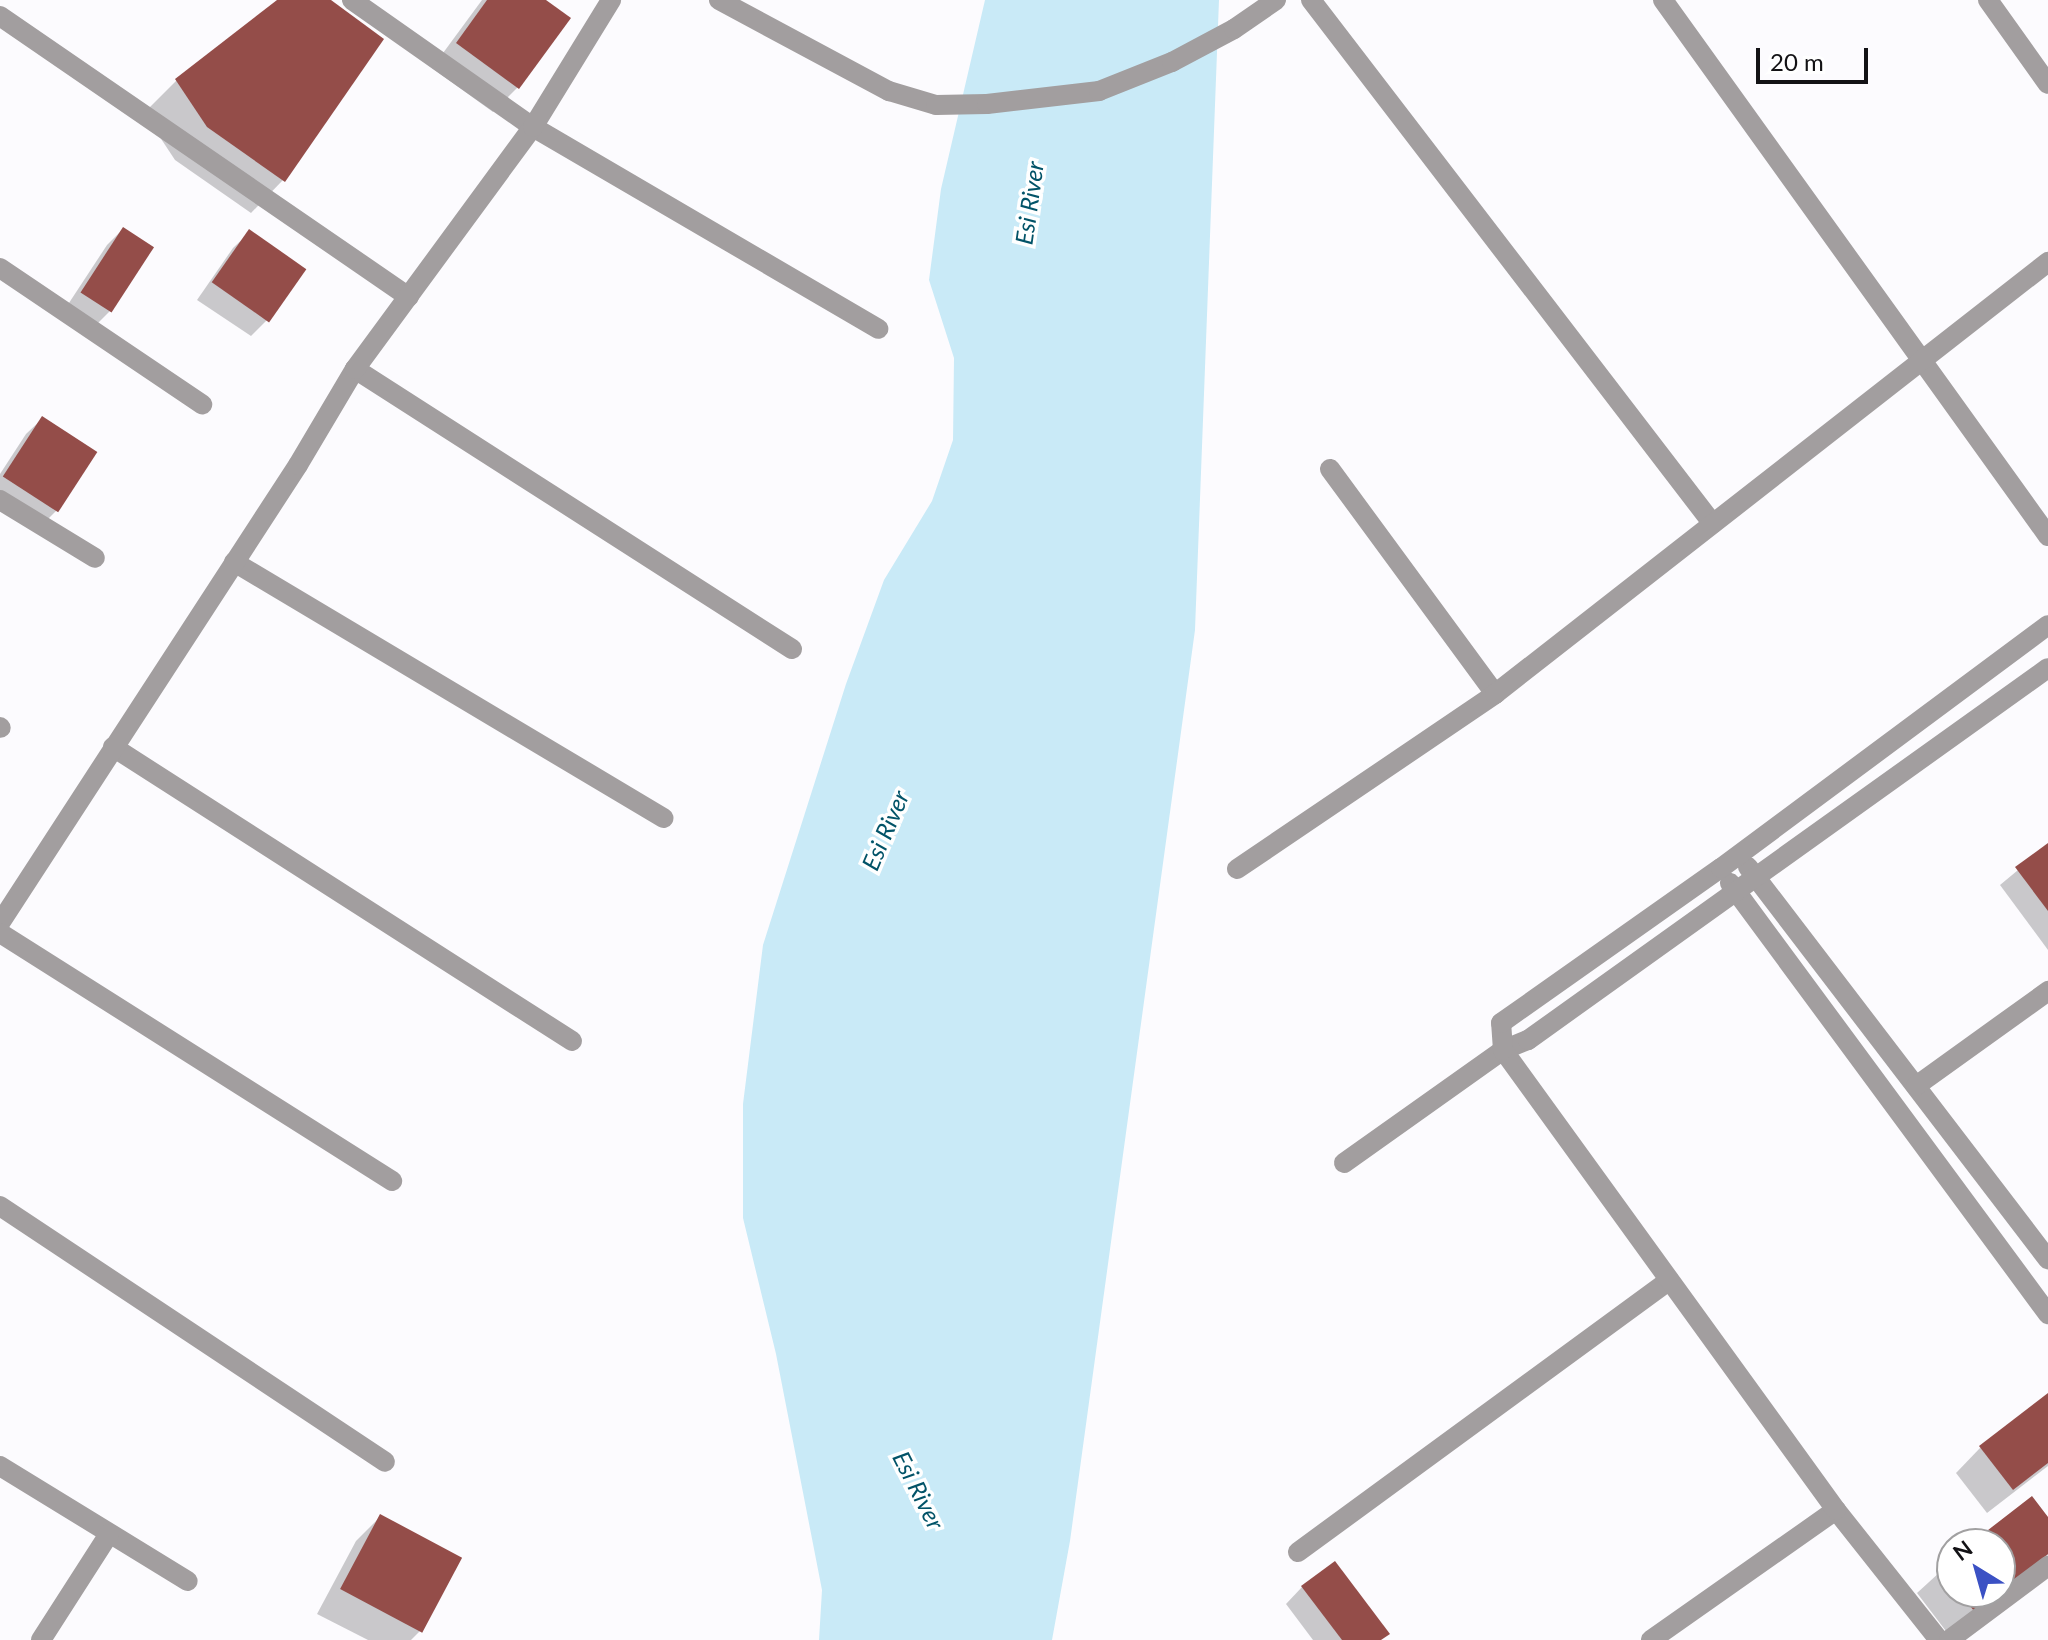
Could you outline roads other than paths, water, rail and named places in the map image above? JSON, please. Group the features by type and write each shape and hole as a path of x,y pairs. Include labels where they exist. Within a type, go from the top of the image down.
{"street":[{"path":"352,0 533,127 878,329"},
{"path":"0,923 355,369 533,127 611,0"},
{"path":"719,0 889,91 936,105 987,104 1099,91 1147,73 1234,29 1276,0"},
{"path":"1311,0 1713,524"},
{"path":"1663,0 2048,536"},
{"path":"1988,0 2048,84"},
{"path":"0,16 409,297"},
{"path":"1237,869 1495,694 2048,262"},
{"path":"0,268 202,404"},
{"path":"355,369 792,649"},
{"path":"1330,469 1495,694"},
{"path":"0,500 95,558"},
{"path":"234,562 663,818"},
{"path":"1939,1640 1836,1510 1503,1050 1501,1023 1721,868 2048,625"},
{"path":"1344,1163 1503,1050 1528,1040 2048,668"},
{"path":"113,747 572,1041"},
{"path":"1738,854 2048,1260"},
{"path":"1721,868 1735,892 2048,1314"},
{"path":"0,933 392,1181"},
{"path":"1916,1086 2048,991"},
{"path":"0,1206 385,1462"},
{"path":"1298,1552 1669,1280"},
{"path":"0,1466 188,1581"},
{"path":"1651,1640 1836,1510"},
{"path":"41,1640 109,1534"},
{"path":"1949,1640 2048,1566"}],"water":[{"name":"Esi River","path":"985,0 1219,0 1195,630 1070,1541 1052,1640 819,1640 822,1590 776,1354 743,1218 743,1104 763,945 846,684 884,580 932,501 953,440 954,358 929,280 941,189"}]}
